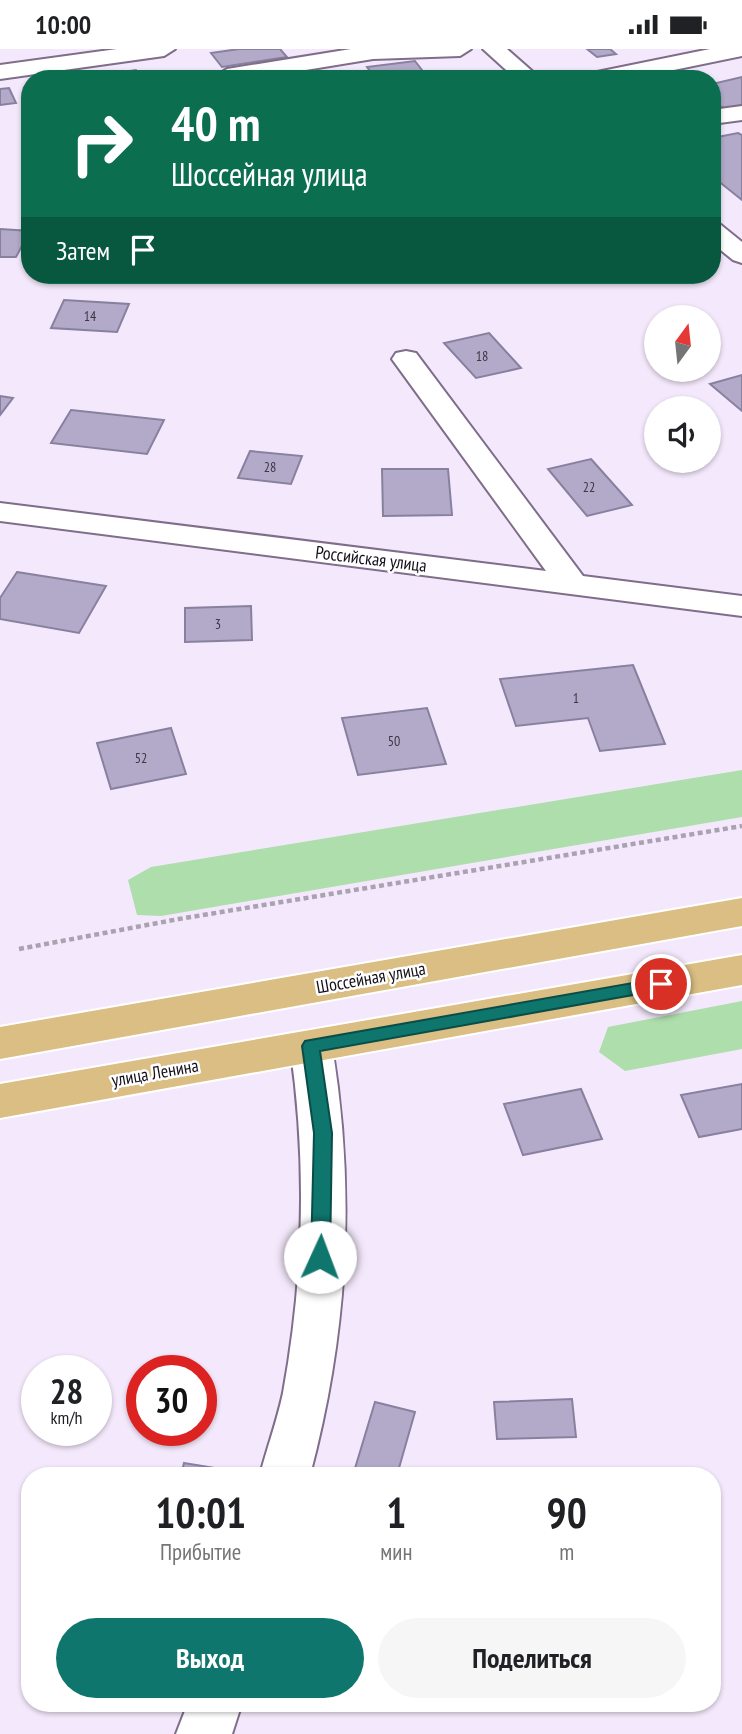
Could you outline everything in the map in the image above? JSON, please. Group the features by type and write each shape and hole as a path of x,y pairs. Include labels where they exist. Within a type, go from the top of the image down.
{"main road":[{"name":"Шоссейная улица","path":"0,1043 742,912"},
{"path":"311,1046 742,970"},
{"name":"улица Ленина","path":"0,1101 311,1046"}],"street":[{"path":"0,72 164,49"},
{"path":"264,70 373,52 460,49"},
{"path":"494,49 519,70"},
{"path":"640,70 742,49"},
{"path":"721,116 742,113"},
{"path":"721,238 742,255"},
{"path":"406,359 572,584"},
{"name":"Российская улица","path":"0,512 742,606"},
{"path":"287,1467 307,1394 320,1282 323,1133 311,1046"},
{"path":"204,1734 212,1712"}],"path":[{"path":"19,949 179,919 742,826"}],"green space":[{"path":"742,770 742,817 161,916 137,915 128,880 151,867"},
{"path":"742,1001 742,1049 625,1071 599,1052 608,1027"}],"building":[{"path":"239,49 280,49 287,57 222,67 211,53"},
{"path":"587,49 610,49 616,54 597,57"},
{"path":"415,61 422,70 369,70 367,67"},
{"path":"742,77 742,105 725,109 721,107 721,82"},
{"path":"9,88 16,103 0,105 0,89"},
{"path":"738,133 742,135 742,200 721,183 721,136"},
{"path":"0,229 21,230 21,248 16,257 0,257"},
{"path":"64,300 129,304 117,332 51,328"},
{"path":"489,333 521,368 476,378 444,343"},
{"path":"742,375 742,411 710,384"},
{"path":"0,396 13,398 0,415"},
{"path":"71,410 164,420 147,454 51,443"},
{"path":"250,451 302,456 291,484 238,478"},
{"path":"591,459 632,505 587,516 548,469"},
{"path":"382,469 448,469 452,515 383,516"},
{"path":"17,572 106,586 79,633 0,619 0,598"},
{"path":"251,606 252,640 185,642 185,608"},
{"path":"633,665 665,744 600,751 588,718 516,726 500,679"},
{"path":"427,708 446,764 358,775 342,718"},
{"path":"171,728 186,774 111,789 97,743"},
{"path":"742,1084 742,1129 699,1137 681,1095"},
{"path":"581,1089 602,1139 523,1155 504,1104"},
{"path":"572,1399 576,1437 497,1439 494,1402"},
{"path":"375,1402 415,1412 399,1467 355,1467"},
{"path":"184,1463 209,1467 183,1467"}],"route":[{"path":"320,1257 323,1133 311,1046 661,984"}]}
